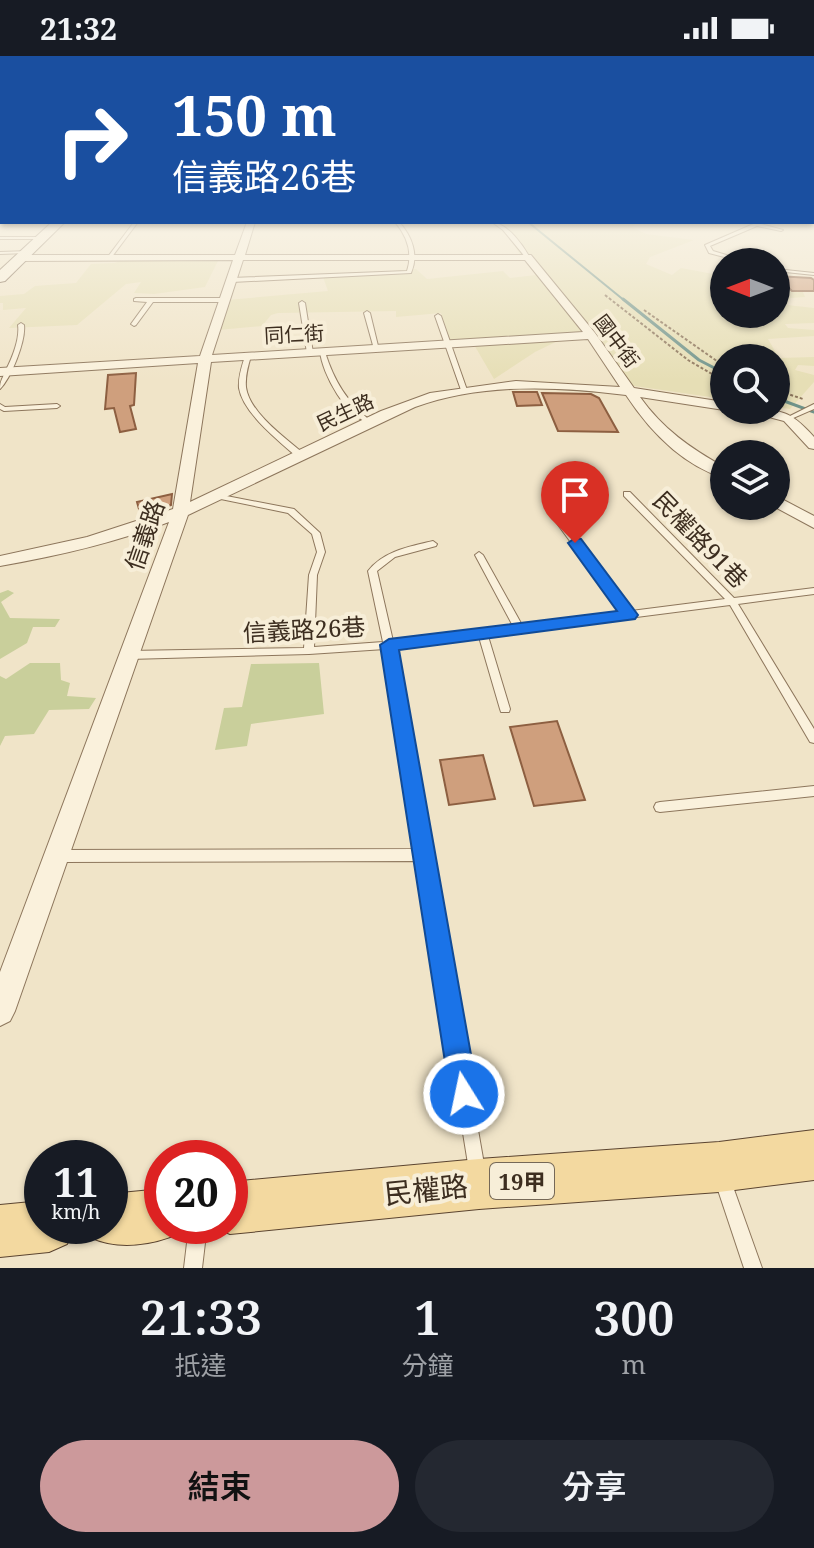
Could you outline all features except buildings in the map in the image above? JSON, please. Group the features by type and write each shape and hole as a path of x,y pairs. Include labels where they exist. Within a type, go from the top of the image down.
{"main road":[{"name":"民權路","path":"248,1206 479,1184 719,1167 814,1155"},
{"path":"0,1231 24,1229"}],"street":[{"name":"信義路","path":"0,1011 181,511 205,359 236,268"},
{"name":"國中街","path":"537,268 634,393 651,422 710,464"},
{"name":"同仁街","path":"4,371 591,335"},
{"name":"民生路","path":"0,561 81,546 181,511 415,402 464,390 555,385 710,404"},
{"path":"790,419 814,445"},
{"path":"790,509 814,523"}],"lane":[{"path":"232,280 403,274 412,268"},
{"path":"790,271 814,274"},
{"path":"136,300 226,300"},
{"path":"134,324 151,300"},
{"path":"302,303 316,352 327,374 346,406 369,422"},
{"path":"367,313 377,349"},
{"path":"438,316 464,390"},
{"path":"0,387 22,332 21,325"},
{"path":"248,356 243,373 245,395 276,435 300,455"},
{"path":"790,418 814,404"},
{"path":"0,406 4,409 57,406"},
{"name":"民權路91巷","path":"627,494 732,601 814,739"},
{"path":"214,495 291,511 316,533 321,552 313,575 309,651"},
{"path":"557,518 629,615"},
{"path":"433,544 400,552 380,562 372,571 389,645 479,1184"},
{"path":"479,555 519,629"},
{"name":"信義路26巷","path":"129,655 309,651 389,645 814,591"},
{"path":"483,634 505,709"},
{"path":"660,807 814,791"},
{"path":"57,856 423,855"},
{"path":"719,1167 753,1268"},
{"path":"193,1268 196,1244"}],"path":[{"path":"605,295 688,360 710,373"},
{"path":"644,310 710,356"},
{"path":"790,395 814,404"}],"shaded area":[{"path":"88,268 215,268 205,287 154,294 134,293 141,282 126,284 77,325 9,328 26,308 3,310 0,296 24,294 35,286 76,283"},
{"path":"530,268 654,268 672,275 681,268 710,273 710,328 814,330 814,336 768,339 771,344 710,344 710,397 628,385 586,333 570,335 535,352 494,379 473,343 449,342 441,313 396,317 396,311 278,313 271,315 262,326 218,330 227,300 328,291 323,277 416,269 427,279 503,271 510,278 536,275"},
{"path":"790,290 803,292 805,297 790,298"},
{"path":"790,305 814,308 814,323 790,324"},
{"path":"814,357 814,366 798,365 795,370 814,375 814,382 790,409 790,358"}],"green space":[{"path":"8,590 14,593 1,602 10,618 60,619 55,627 33,627 27,643 0,659 0,593"},
{"path":"30,663 60,663 61,680 70,683 67,696 96,698 89,709 49,710 34,734 5,736 0,746 0,676 6,679"},
{"path":"319,663 324,714 251,724 247,746 215,750 224,708 242,707 251,664"}],"waterway":[{"path":"584,268 625,301"},
{"path":"623,299 710,366"},
{"path":"790,403 814,412"}],"route":[{"path":"464,1094 389,645 629,615 575,543"}]}
